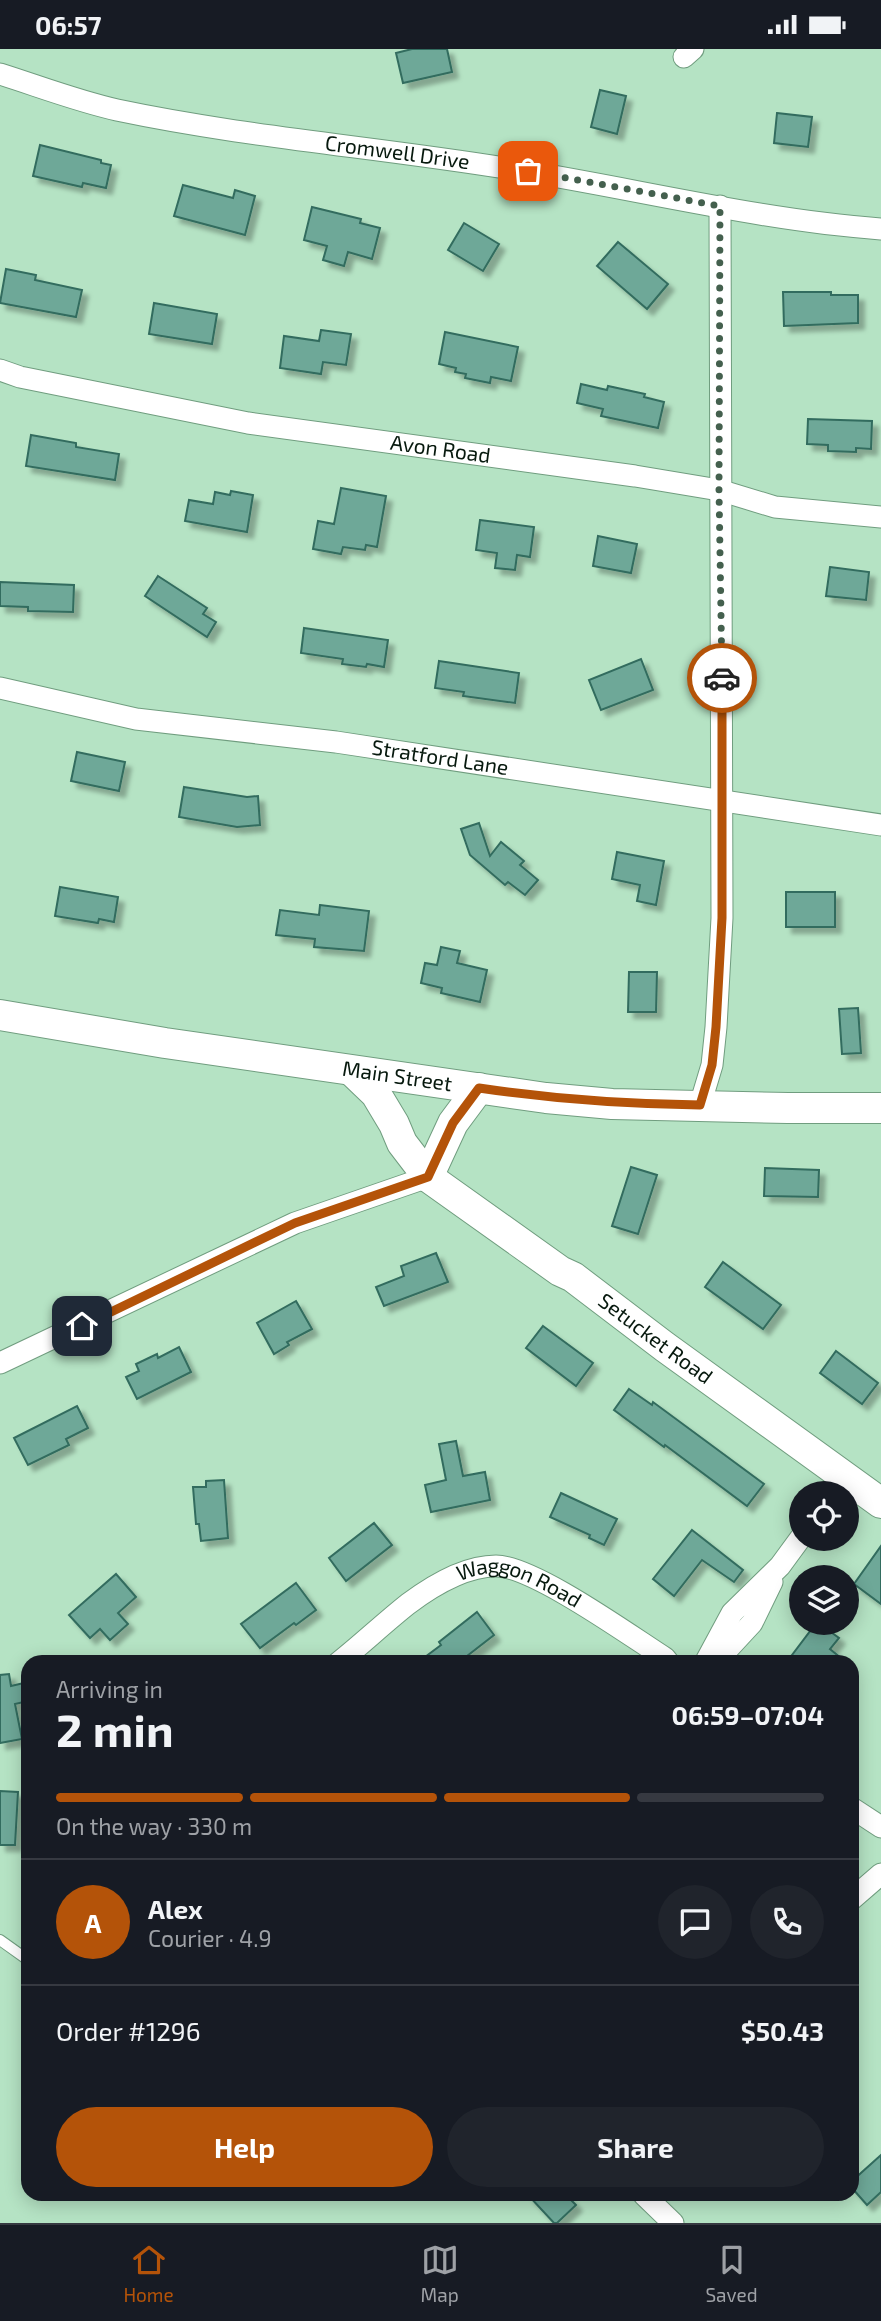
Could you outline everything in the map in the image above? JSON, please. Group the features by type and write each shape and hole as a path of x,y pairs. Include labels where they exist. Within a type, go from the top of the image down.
{"main road":[{"name":"Main Street","path":"0,1015 166,1043 546,1098 612,1104 881,1108"},
{"name":"Setucket Road","path":"352,1071 376,1094 394,1123 402,1143 428,1177 573,1277 836,1481"},
{"path":"428,1177 453,1123 479,1088"},
{"name":"Setucket Road","path":"859,1493 881,1503"}],"street":[{"name":"Cromwell Drive","path":"0,74 114,109 231,131 454,160 602,183 847,227 881,229"},
{"path":"700,1105 712,1065 722,918 720,206"},
{"name":"Avon Road","path":"0,370 20,377 248,423 719,490 775,507 881,517"},
{"name":"Stratford Lane","path":"0,688 136,719 337,742 881,825"},
{"path":"0,1363 295,1223 428,1177"},
{"path":"709,1655 732,1613 780,1566 791,1551"},
{"name":"Waggon Road","path":"347,1655 409,1603 447,1580 473,1569 495,1566 515,1568 542,1581 657,1655"},
{"path":"722,1655 751,1623 780,1566"},
{"path":"859,1813 881,1827"},
{"path":"859,1893 881,1874"},
{"path":"651,2201 673,2223"}],"lane":[{"path":"0,1940 21,1955"}],"building":[{"path":"412,49 447,49 452,72 403,83 396,53"},
{"path":"600,90 626,96 617,134 591,127"},
{"path":"777,113 812,117 808,147 774,143"},
{"path":"40,145 101,160 101,163 111,165 106,188 83,183 82,187 33,176"},
{"path":"183,185 233,198 235,190 255,196 245,235 174,216"},
{"path":"312,207 361,219 360,223 380,228 372,259 348,252 344,266 323,260 327,246 304,240"},
{"path":"464,223 499,244 483,271 448,250"},
{"path":"618,242 668,284 647,309 597,266"},
{"path":"6,269 36,275 35,280 82,290 76,317 0,303"},
{"path":"783,292 858,295 858,323 784,326"},
{"path":"154,303 217,314 212,344 149,334"},
{"path":"321,330 351,334 346,365 323,362 321,374 280,368 284,336 319,341"},
{"path":"445,332 518,347 511,381 491,377 490,383 465,378 466,374 455,372 456,368 439,364"},
{"path":"581,384 607,390 608,386 645,394 644,397 664,402 658,428 601,416 603,409 577,403"},
{"path":"808,419 872,421 871,449 856,448 856,452 828,451 828,445 807,444"},
{"path":"31,435 76,443 76,447 119,454 115,480 26,466"},
{"path":"341,488 386,496 377,547 366,545 365,550 343,547 341,554 313,549 318,521 334,524"},
{"path":"231,491 253,495 247,532 185,521 189,500 213,504 215,492 230,495"},
{"path":"480,520 534,527 530,557 517,555 515,570 495,568 497,553 476,550"},
{"path":"598,536 637,544 631,573 593,566"},
{"path":"830,567 869,572 866,600 826,596"},
{"path":"158,576 207,608 203,614 216,622 207,637 145,596"},
{"path":"0,582 74,585 73,612 28,611 28,607 0,606"},
{"path":"304,628 388,640 384,667 342,664 343,659 301,653"},
{"path":"641,659 653,690 601,710 589,680"},
{"path":"439,661 519,673 515,703 463,696 464,692 435,688"},
{"path":"77,752 125,762 119,791 71,781"},
{"path":"184,787 247,797 258,796 260,825 237,827 179,817"},
{"path":"479,823 490,856 501,842 524,861 520,865 538,880 525,895 508,882 505,885 470,855 461,829"},
{"path":"617,852 664,861 656,905 637,901 640,885 612,879"},
{"path":"60,887 118,897 114,922 99,919 98,923 55,916"},
{"path":"786,892 835,892 835,927 786,927"},
{"path":"320,905 369,911 364,951 314,947 315,939 276,935 280,910 319,915"},
{"path":"441,947 460,951 457,963 487,970 480,1002 441,993 442,988 421,983 425,963 437,965"},
{"path":"629,972 657,972 656,1012 628,1012"},
{"path":"858,1008 861,1053 842,1054 839,1009"},
{"path":"631,1167 657,1175 638,1234 612,1226"},
{"path":"765,1168 819,1170 818,1197 764,1196"},
{"path":"436,1253 448,1282 384,1306 376,1287 404,1276 401,1266"},
{"path":"723,1262 781,1305 763,1329 705,1287"},
{"path":"296,1301 312,1329 287,1342 289,1345 274,1354 257,1323"},
{"path":"543,1326 593,1363 576,1386 526,1348"},
{"path":"179,1347 191,1372 137,1399 126,1377 139,1371 136,1364 157,1354 158,1358"},
{"path":"836,1351 878,1383 862,1404 820,1373"},
{"path":"629,1389 652,1405 653,1402 764,1484 747,1506 614,1410"},
{"path":"77,1406 88,1428 66,1439 69,1445 28,1465 14,1438"},
{"path":"456,1441 463,1476 485,1472 490,1500 431,1512 425,1485 446,1480 439,1444"},
{"path":"224,1480 228,1538 201,1541 199,1524 196,1524 193,1487 206,1487 206,1481"},
{"path":"561,1493 617,1519 604,1545 589,1538 590,1535 550,1517"},
{"path":"374,1523 392,1545 346,1581 329,1558"},
{"path":"692,1530 743,1570 734,1582 702,1560 674,1596 653,1579"},
{"path":"881,1546 881,1604 859,1588 859,1577"},
{"path":"116,1574 136,1597 118,1613 128,1624 110,1640 100,1629 90,1638 69,1615"},
{"path":"296,1583 316,1610 260,1648 241,1624"},
{"path":"477,1612 494,1635 468,1655 428,1655 441,1645 439,1642"},
{"path":"807,1635 835,1635 839,1638 830,1649 837,1655 792,1655"},
{"path":"9,1674 11,1686 21,1684 21,1703 15,1704 21,1739 0,1743 0,1675"},
{"path":"0,1791 18,1792 15,1845 0,1845"},
{"path":"881,2155 881,2192 867,2205 859,2196 859,2175"},
{"path":"534,2201 572,2201 576,2205 554,2223"}],"way so far":[{"path":"528,171 720,206 719,490 722,678"}],"route":[{"path":"82,1326 295,1223 428,1177 453,1123 479,1088 612,1104 700,1105 712,1065 722,918 722,678"}]}
